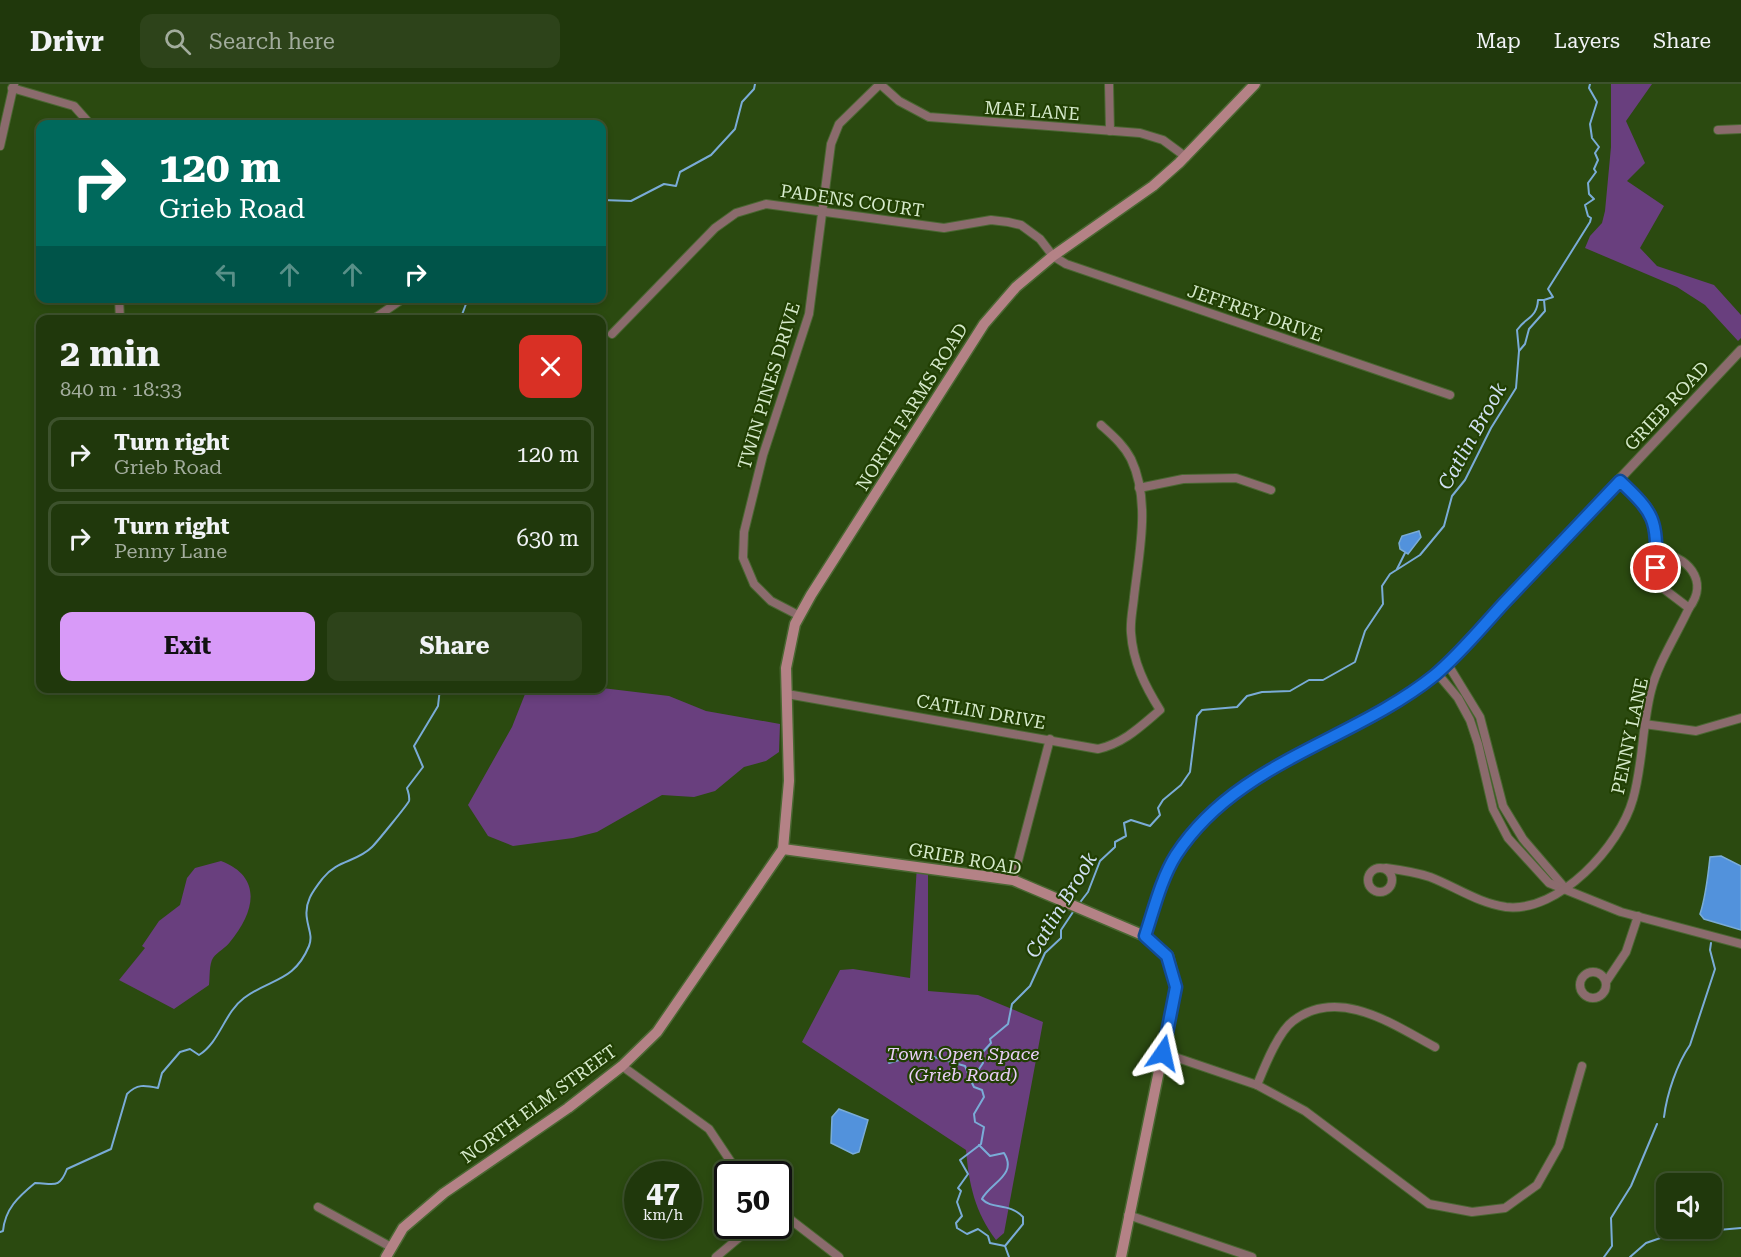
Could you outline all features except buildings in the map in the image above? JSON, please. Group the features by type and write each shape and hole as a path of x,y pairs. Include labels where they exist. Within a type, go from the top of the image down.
{"main road":[{"name":"NORTH FARMS ROAD","path":"783,849 789,781 786,668 795,624 984,324 1016,287 1053,256 1153,186 1186,157 1255,84"},
{"name":"GRIEB ROAD","path":"783,849 1013,880 1145,936"},
{"name":"NORTH ELM STREET","path":"389,1252 403,1228 444,1193 568,1108 622,1066 657,1032 783,849"},
{"path":"1121,1257 1176,987 1167,956 1145,936"}],"street":[{"name":"MAE LANE","path":"880,84 899,101 930,117 1140,133 1163,140 1186,157"},
{"name":"TWIN PINES DRIVE","path":"800,616 771,601 754,584 743,558 744,532 763,455 809,314 831,144 839,124 880,84"},
{"path":"1109,84 1110,131"},
{"path":"0,146 13,86 74,106 86,120"},
{"path":"1718,130 1741,129"},
{"name":"PADENS COURT","path":"612,334 715,228 736,213 766,204 944,228 991,220 1008,222 1021,225 1040,239 1053,256"},
{"name":"JEFFREY DRIVE","path":"1053,256 1066,264 1450,395"},
{"path":"379,315 397,303"},
{"name":"GRIEB ROAD","path":"1145,936 1161,887 1175,856 1218,807 1259,775 1295,753 1386,709 1437,673 1741,350"},
{"path":"1101,425 1120,443 1131,460 1139,488 1183,479 1236,478 1270,490"},
{"path":"1620,481 1650,510 1656,537 1660,586 1678,602 1689,608"},
{"name":"CATLIN DRIVE","path":"787,694 1098,749 1113,746 1129,737 1160,710 1143,681 1134,658 1131,632 1141,539 1139,488"},
{"name":"PENNY LANE","path":"1386,868 1414,872 1482,902 1508,907 1538,903 1566,889 1584,874 1612,838 1633,800 1651,688 1689,608 1697,597 1699,587 1689,567 1671,554 1656,553"},
{"path":"1448,663 1480,717 1503,806 1523,839 1566,889"},
{"path":"1437,673 1458,698 1470,720 1493,809 1508,838 1549,883 1596,903 1741,944"},
{"path":"1644,724 1696,731 1741,718"},
{"path":"1013,880 1050,739"},
{"path":"1606,982 1626,952 1638,915"},
{"path":"1257,1085 1271,1054 1292,1021 1322,1007 1353,1008 1374,1014 1435,1047"},
{"path":"1163,1053 1257,1085 1305,1111 1429,1204 1472,1212 1505,1208 1537,1185 1559,1146 1582,1066"},
{"path":"622,1066 709,1129 730,1161"},
{"path":"318,1207 389,1252"},
{"path":"1128,1215 1252,1257"},
{"path":"792,1221 839,1257"},
{"path":"716,1257 737,1239"}],"green space":[{"path":"1611,84 1652,84 1626,121 1645,163 1627,181 1664,206 1640,248 1657,266 1714,285 1741,315 1741,338 1738,341 1705,305 1677,287 1585,248 1590,236 1602,223 1605,211 1611,147"},
{"path":"606,688 669,696 706,711 780,724 779,752 766,761 744,767 715,791 694,797 662,795 597,832 573,838 513,846 488,836 468,805 512,727 525,693 606,693"},
{"path":"221,861 244,876 251,896 239,931 212,961 209,985 174,1009 119,980 145,948 142,946 159,921 180,905 187,878 195,868"},
{"name":"Town Open Space (Grieb Road)","path":"917,865 928,866 928,991 978,995 1043,1022 1004,1233 996,1240 974,1198 966,1150 802,1042 840,970 853,969 910,978"}],"water":[{"path":"1419,531 1421,537 1408,554 1400,549 1399,543 1402,536"},
{"path":"1721,856 1741,866 1741,930 1704,919 1700,914 1710,857"},
{"path":"839,1109 868,1120 859,1152 853,1154 831,1143 832,1117"}],"waterway":[{"path":"606,200 631,201 664,184 676,186 680,172 711,155 735,129 742,102 754,89 755,84"},
{"name":"Catlin Brook","path":"1078,905 1088,892 1100,861 1115,847 1115,842 1126,836 1124,823 1131,820 1150,826 1160,815 1158,808 1163,800 1181,785 1190,772 1197,716 1202,710 1237,707 1247,696 1262,692 1290,691 1309,680 1323,680 1355,662 1365,631 1383,604 1382,586 1390,574 1420,555 1444,526 1452,496 1465,480 1491,428 1516,388 1519,351 1525,344 1529,329 1545,311 1544,300 1553,297 1548,289 1590,222 1591,218 1588,216 1585,205 1594,199 1589,194 1588,183 1596,172 1594,169 1598,160 1595,153 1599,147 1592,138 1590,124 1597,102 1589,88 1590,84"},
{"path":"1519,351 1517,330 1536,310 1538,300 1544,300"},
{"path":"462,315 466,304 471,303"},
{"path":"1397,569 1405,553"},
{"path":"0,1232 3,1231 6,1216 13,1204 35,1183 58,1183 67,1169 111,1149 127,1094 141,1086 158,1088 162,1073 180,1052 190,1049 199,1055 212,1043 237,1004 289,973 303,958 310,942 307,907 316,888 334,868 360,856 372,847 409,801 407,788 423,767 414,746 438,706 439,693"},
{"name":"Catlin Brook","path":"1009,1257 1005,1246 990,1243 988,1236 978,1229 967,1234 957,1228 956,1223 962,1216 957,1202 961,1191 958,1188 968,1174 960,1160 981,1144 984,1127 975,1122 974,1114 984,1097 982,1090 974,1087 971,1081 983,1063 981,1054 991,1043 990,1039 1008,1024 1012,1004 1030,986 1045,953 1061,938 1061,930 1075,909"},
{"path":"1664,1117 1673,1079 1690,1045 1715,969 1710,950 1711,943"},
{"path":"889,1063 899,1060 908,1052 926,1051 934,1057 965,1066 971,1080"},
{"path":"1604,1257 1612,1246 1611,1218 1631,1186 1657,1124"},
{"name":"Catlin Brook","path":"979,1145 990,1156 1004,1153 1008,1167 982,1199 991,1204 1012,1209 1023,1217 1023,1224 1005,1246"},
{"path":"1630,1257 1646,1243 1672,1234 1741,1228"}],"route":[{"path":"1163,1053 1176,987 1167,956 1145,936 1161,887 1175,856 1218,807 1259,775 1295,753 1386,709 1414,692 1437,673 1620,481 1650,510 1656,537 1656,568"}]}
